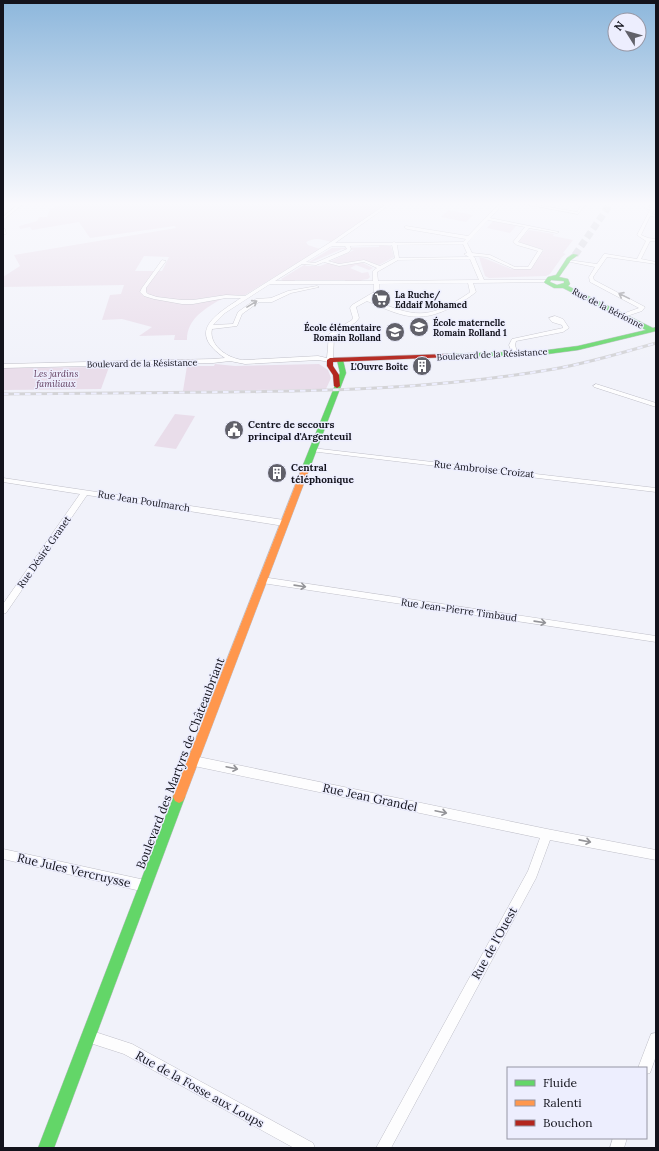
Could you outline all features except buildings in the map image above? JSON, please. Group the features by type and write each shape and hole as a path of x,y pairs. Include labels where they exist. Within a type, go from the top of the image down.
{"main road":[{"path":"560,282 558,276 570,262"},
{"name":"Rue de la Bérionne","path":"560,282 655,329"},
{"name":"Rue de la Bérionne","path":"560,282 642,326 655,329"},
{"name":"Boulevard de la Résistance","path":"330,360 515,354 578,348 655,329"},
{"path":"340,360 343,373 354,365 374,358"},
{"path":"330,360 330,366 336,375 337,386"},
{"name":"Boulevard des Martyrs de Châteaubriant","path":"46,1148 262,580 343,373"}],"street":[{"path":"230,359 211,343 208,333 210,327 220,315 311,257"},
{"path":"301,263 316,264 334,257"},
{"path":"330,360 331,335 354,322 356,318 354,306 377,293 375,271 397,257 443,257"},
{"path":"472,257 482,282"},
{"path":"490,257 514,268 528,269 536,257"},
{"path":"604,257 591,277 591,280 642,307 640,310 627,314"},
{"path":"624,257 656,263"},
{"path":"164,261 144,288 143,292 146,295 186,302 222,296 237,296 246,298"},
{"path":"324,261 339,265 364,261 381,268"},
{"path":"570,262 598,266"},
{"path":"367,299 402,313 424,316 440,312 473,292 474,289 470,282"},
{"path":"269,283 329,284 560,282"},
{"path":"210,327 235,325 242,311 258,300 272,300 290,292 329,284"},
{"path":"515,354 512,345 514,340 563,330 566,328 564,324"},
{"name":"Boulevard de la Résistance","path":"3,366 213,361 230,359 240,362 320,362 330,360"},
{"path":"596,386 656,405"},
{"name":"Rue Ambroise Croizat","path":"312,450 656,490"},
{"name":"Rue Jean Poulmarch","path":"3,480 284,523"},
{"name":"Rue Désiré Granet","path":"3,611 85,492"},
{"name":"Rue Jean-Pierre Timbaud","path":"262,580 656,639"},
{"name":"Rue Jean Grandel","path":"194,761 547,834"},
{"path":"547,834 656,855"},
{"name":"Rue de l'Ouest","path":"383,1148 532,874 547,834"},
{"name":"Rue Jules Vercruysse","path":"3,854 145,886"},
{"name":"Rue de la Fosse aux Loups","path":"89,1036 127,1049 308,1148"},
{"path":"645,1067 656,1039"}],"green space":[{"path":"15,257 144,257 135,271 162,271 169,257 162,257 307,257 245,295 216,296 193,300 188,303 223,298 199,314 190,326 187,340 174,340 175,335 139,336 152,327 122,319 102,320 110,295 121,294 124,285 3,287 3,277 20,266"},
{"path":"318,257 324,257 305,265 320,266 328,263 342,266 361,262 373,268 369,270 356,265 350,268 362,273 368,272 370,277 360,282 345,282 345,280 295,280 294,282 283,281 281,279"},
{"path":"340,257 394,257 379,265 363,260 338,264 331,261"},
{"path":"479,257 511,269 530,269 539,257 562,257 550,274 546,276 489,278 485,276"},
{"path":"215,364 235,366 319,364 328,370 331,378 326,389 183,391 187,366 214,366"},
{"name":"Les jardins familiaux","path":"109,367 101,389 3,390 3,368"},
{"path":"175,414 195,416 176,449 154,446"}],"railway":[{"path":"3,394 307,391 431,384 513,375 567,367 656,343"}],"traffic: fast":[{"path":"555,277 558,276 569,259 572,257"},
{"path":"550,278 566,280 567,284 562,286 554,286 547,282 550,278"},
{"path":"564,286 652,330"},
{"path":"448,356 540,353 578,348 656,329"},
{"path":"305,470 343,373 340,360"},
{"path":"46,1148 179,797"}],"traffic: slow":[{"path":"179,797 305,470"}],"traffic: jam":[{"path":"337,386 336,375 330,366 330,360 448,356"}],"place":[{"name":"La Ruche/ Eddaif Mohamed","path":"381,299"},
{"name":"École maternelle Romain Rolland 1","path":"419,327"},
{"name":"École élémentaire Romain Rolland","path":"395,332"},
{"name":"L'Ouvre Boîte","path":"422,366"},
{"name":"Centre de secours principal d'Argenteuil","path":"234,430"},
{"name":"Central téléphonique","path":"277,473"}]}
